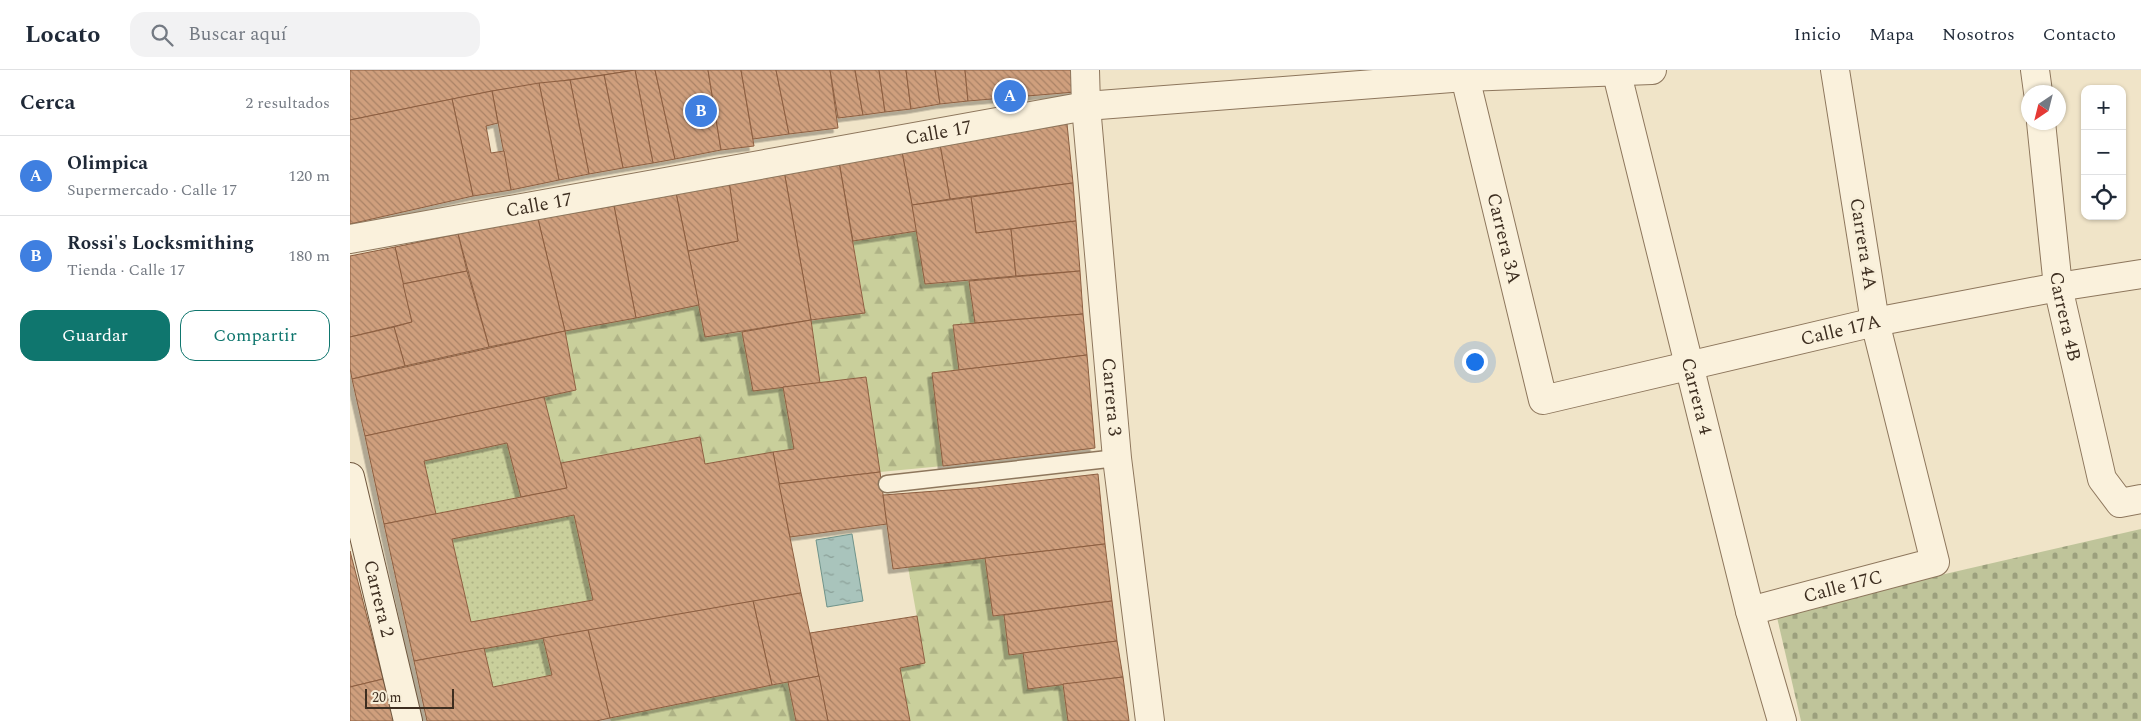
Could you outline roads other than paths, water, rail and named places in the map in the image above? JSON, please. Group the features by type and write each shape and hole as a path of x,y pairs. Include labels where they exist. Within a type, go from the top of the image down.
{"street":[{"name":"Carrera 3","path":"1085,70 1086,106 1117,458 1150,721"},
{"name":"Carrera 4","path":"1616,70 1750,611 1782,721"},
{"name":"Calle 17","path":"350,239 1086,106 1465,77 1652,70"},
{"name":"Carrera 4A","path":"1836,70 1875,322 1935,562"},
{"path":"2035,70 2037,85"},
{"name":"Carrera 3A","path":"1465,77 1543,400"},
{"name":"Carrera 4B","path":"2042,130 2058,287 2102,479 2131,501"},
{"name":"Calle 17A","path":"1543,400 1875,322 2058,287 2141,274"},
{"name":"Carrera 2","path":"350,477 408,721"},
{"name":"Calle 17C","path":"1750,611 1935,562"}],"lane":[{"path":"887,484 1117,458"}],"water":[{"path":"852,534 863,601 827,607 816,540"}],"place":[{"name":"Olimpica","path":"1010,96"},
{"name":"Rossi's Locksmithing","path":"701,111"}]}
